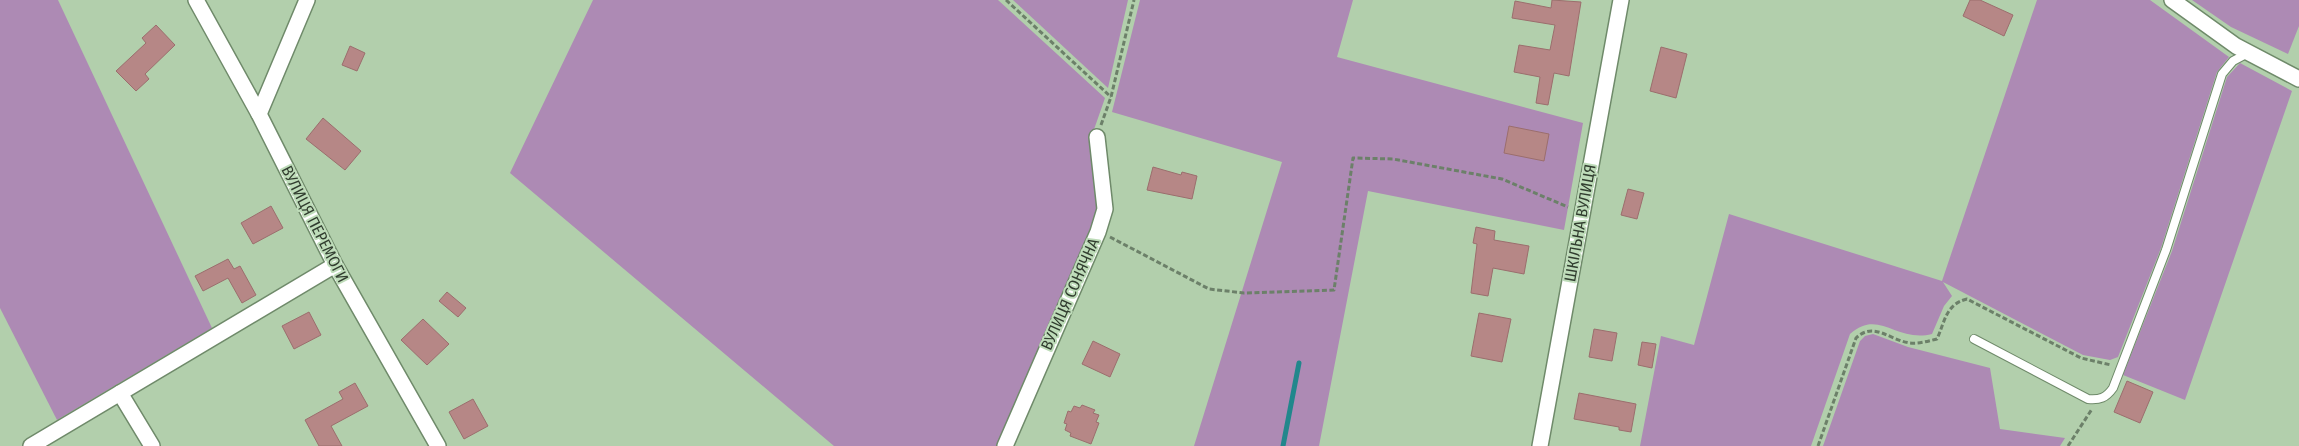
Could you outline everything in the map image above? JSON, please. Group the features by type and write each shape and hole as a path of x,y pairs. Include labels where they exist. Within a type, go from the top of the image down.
{"street":[{"name":"ВУЛИЦЯ ПЕРЕМОГИ","path":"196,0 259,114 335,265 438,446"},
{"path":"259,114 307,0"},
{"name":"ШКІЛЬНА ВУЛИЦЯ","path":"1540,446 1621,0"},
{"path":"2172,0 2248,53 2299,79"},
{"name":"ВУЛИЦЯ СОНЯЧНА","path":"1005,446 1098,232 1105,209 1097,137"},
{"path":"31,446 335,265"},
{"path":"120,393 152,446"}],"lane":[{"path":"1974,339 2088,399 2098,400 2107,397 2113,388 2166,250 2222,74 2233,61 2248,53"}],"path":[{"path":"1006,0 1111,97"},
{"path":"1097,137 1111,97 1134,0"},
{"path":"1098,232 1209,289 1244,293 1334,290 1353,158 1393,159 1502,179 1582,213"},
{"path":"1818,446 1856,338 1863,331 1874,329 1909,343 1921,343 1937,339 1950,309 1956,302 1967,298 2081,358 2111,365 2123,359"},
{"path":"2068,446 2098,400"}],"shaded area":[{"path":"0,0 58,0 212,328 57,420 0,308"},
{"path":"593,0 998,0 1105,98 1091,138 1099,208 1092,230 998,446 834,446 510,173"},
{"path":"1013,0 1128,0 1108,88"},
{"path":"1140,0 1353,0 1337,57 1583,123 1564,230 1368,191 1319,446 1194,446 1282,162 1112,112"},
{"path":"2037,0 2150,0 2229,57 2217,72 2161,248 2118,357 2110,360 2083,355 1943,282 1952,296 1944,306 1932,334 1919,336 1870,324 1860,327 1850,334 1811,446 1640,446 1661,336 1694,345 1729,214 1942,281"},
{"path":"2192,0 2299,0 2299,26 2288,54 2231,27"},
{"path":"2240,63 2292,91 2185,400 2123,375 2172,251 2227,77"},
{"path":"1873,334 1908,347 1990,368 2000,429 2065,438 2060,446 1823,446 1860,341 1865,336"}],"building":[{"path":"1552,0 1581,2 1569,76 1554,73 1548,105 1536,103 1540,77 1514,72 1519,45 1550,50 1555,25 1512,18 1515,1 1551,8"},
{"path":"1970,0 1980,0 2013,15 2004,36 1963,16"},
{"path":"156,25 175,45 145,74 149,79 136,91 116,71 146,43 142,38"},
{"path":"350,46 365,53 357,71 342,65"},
{"path":"1661,47 1687,54 1676,98 1650,91"},
{"path":"323,118 361,151 345,170 306,139"},
{"path":"1509,126 1549,134 1544,161 1504,153"},
{"path":"1153,167 1181,175 1182,172 1197,176 1192,199 1147,190"},
{"path":"1628,189 1644,193 1637,219 1621,215"},
{"path":"271,206 283,228 253,244 241,223"},
{"path":"1476,227 1495,231 1494,240 1529,246 1524,274 1493,268 1488,296 1471,293 1477,244 1473,243"},
{"path":"228,259 234,269 240,266 256,295 242,303 228,278 203,291 195,276"},
{"path":"447,292 466,308 458,317 439,301"},
{"path":"309,312 321,335 294,349 282,326"},
{"path":"1479,313 1511,319 1502,362 1471,356"},
{"path":"423,319 449,344 427,365 401,340"},
{"path":"1594,329 1617,333 1612,361 1589,357"},
{"path":"1093,341 1120,354 1110,377 1082,364"},
{"path":"1642,342 1656,344 1652,368 1638,365"},
{"path":"2127,381 2153,392 2140,423 2114,412"},
{"path":"355,383 368,406 331,426 342,446 319,446 305,420 343,399 339,392"},
{"path":"1579,393 1636,404 1631,432 1619,430 1619,427 1574,419"},
{"path":"473,399 488,426 464,439 449,412"},
{"path":"1082,405 1095,410 1093,413 1099,415 1096,422 1099,423 1091,444 1070,436 1071,433 1065,430 1067,424 1064,423 1068,411 1071,412 1074,406 1080,408"}],"waterway":[{"path":"1283,446 1299,363"}]}
